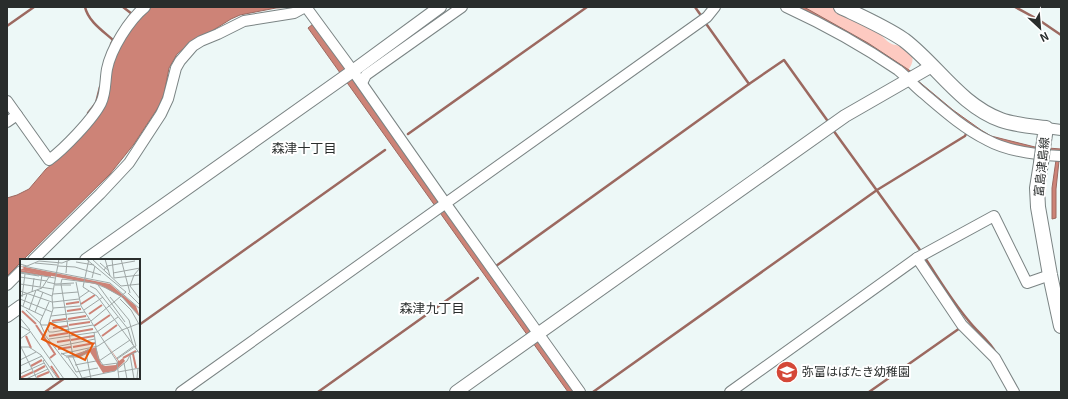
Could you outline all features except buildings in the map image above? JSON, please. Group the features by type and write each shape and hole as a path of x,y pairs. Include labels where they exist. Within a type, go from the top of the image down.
{"main road":[{"name":"富島津島線","path":"842,7 904,40 964,97 986,113 1000,120 1045,135 1038,188 1038,207 1061,326"}],"street":[{"path":"7,101 49,160 59,153 85,125 101,103 113,50 130,24 146,7"},
{"path":"34,259 129,163 161,114 168,99 176,68 180,61 194,46 200,41 244,21 294,13 306,7 348,74 362,83 442,207 533,338 580,392"},
{"path":"87,259 440,7"},
{"path":"362,83 366,75 462,7"},
{"path":"182,392 707,18 715,7"},
{"path":"786,7 860,46 912,78 961,123 988,141 1029,152 1061,156"},
{"path":"456,392 845,116 932,66"},
{"path":"7,122 17,115"},
{"path":"1045,135 1061,130"},
{"path":"730,392 917,258 994,216 1027,283 1050,275"},
{"path":"917,258 962,325 995,358 1014,392"},
{"path":"7,285 20,272"},
{"path":"7,316 20,307"}],"shaded area":[{"path":"152,7 294,7 276,8 240,15 231,19 177,54 169,68 164,94 159,106 134,144 110,174 24,259 20,259 20,263 7,276 7,198 29,189 46,169 61,157 88,126 122,40 144,12"},
{"path":"796,7 804,7 868,43 912,72 917,80 953,110 991,136 1035,147 1061,149 1061,153 1035,150 1004,143 977,132 914,82"},
{"path":"804,7 831,7 876,30 890,43 909,50 913,59 910,67 908,70 868,43"},
{"path":"313,24 574,392 568,392 308,28"},
{"path":"1056,160 1059,161 1056,189 1056,218 1052,219 1052,188"}],"waterway":[{"path":"7,26 34,7"},
{"path":"85,7 89,17 113,40 111,44"},
{"path":"123,7 132,14"},
{"path":"408,134 587,7"},
{"path":"695,7 702,17"},
{"path":"1015,7 1039,20 1061,35"},
{"path":"707,25 749,84 784,60 827,120"},
{"path":"496,266 749,84"},
{"path":"88,113 96,103 100,87"},
{"path":"833,130 920,250"},
{"path":"593,392 877,190 965,136 967,132"},
{"path":"140,324 385,150"},
{"path":"925,258 956,305 996,353"},
{"path":"318,392 478,278"},
{"path":"869,392 960,328"},
{"path":"45,392 64,379"}],"place":[{"name":"弥富はばたき幼稚園","path":"787,372"}],"district":[{"name":"森津十丁目","path":"304,148"},
{"name":"森津九丁目","path":"432,308"}]}
